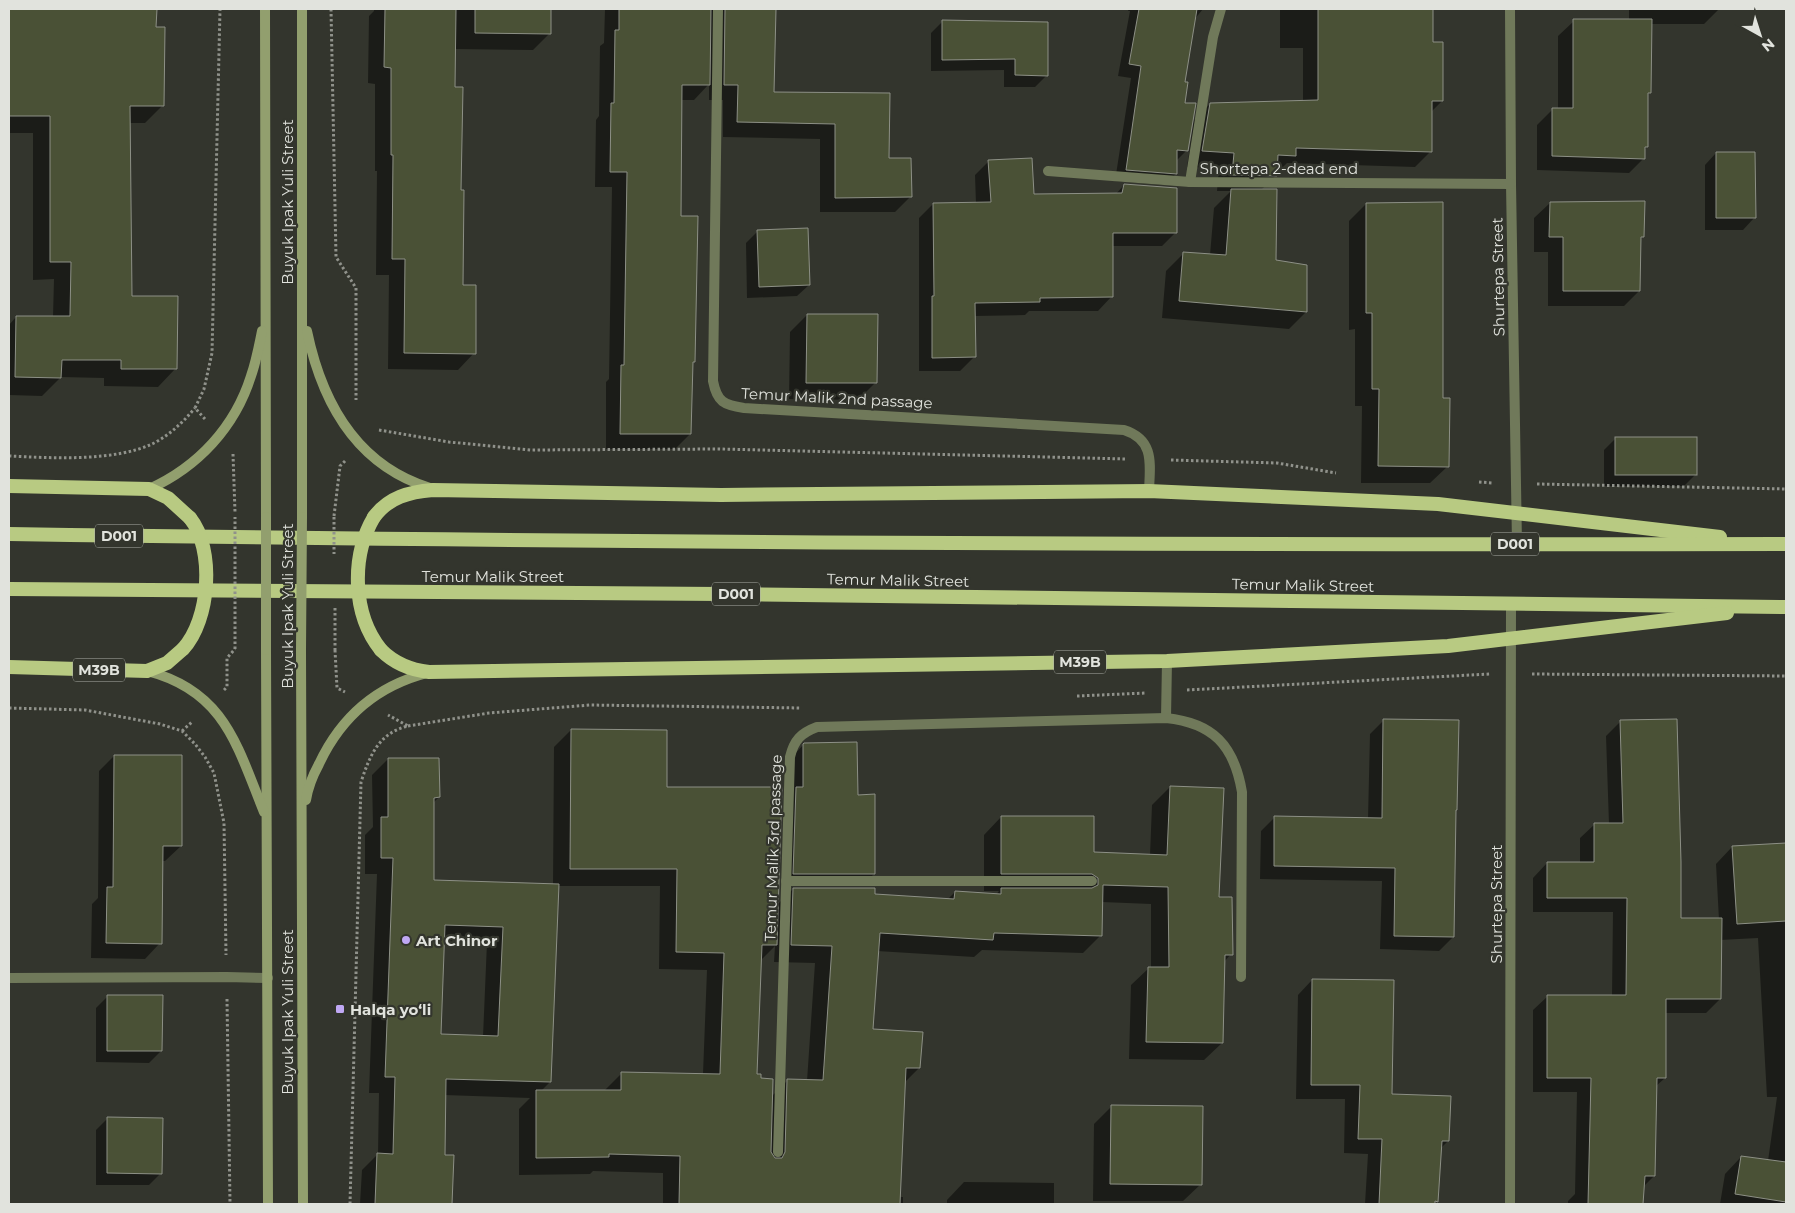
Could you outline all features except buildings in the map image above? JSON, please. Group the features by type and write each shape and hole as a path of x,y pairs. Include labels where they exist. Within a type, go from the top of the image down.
{"highway":[{"path":"9,486 149,488"},
{"name":"M39B","path":"9,667 147,671 167,663 192,638 199,624 205,601 207,578 201,542 194,522 168,498 149,488"},
{"path":"433,490 721,495 1149,490 1438,504 1786,544"},
{"name":"M39B","path":"433,490 412,492 397,497 384,505 374,517 362,541 358,577 360,602 366,627 381,650 404,666 429,672 1167,660 1448,646 1784,607"},
{"name":"D001","path":"9,534 351,539 1786,544"},
{"name":"Temur Malik Street","path":"9,589 721,594 1784,607"}],"main road":[{"name":"Buyuk Ipak Yuli Street","path":"265,9 268,1204"},
{"name":"Buyuk Ipak Yuli Street","path":"302,9 301,650 303,1204"},
{"path":"302,311 313,355 325,390 342,422 361,447 381,464 406,479 433,490"},
{"path":"149,488 174,476 195,461 220,435 236,412 252,375 266,316"},
{"name":"M39B","path":"147,671 183,684 203,698 222,718 236,742 267,819"},
{"name":"M39B","path":"302,818 308,790 330,742 345,722 364,703 395,685 429,672"}],"street":[{"name":"Temur Malik 2nd passage","path":"718,9 713,381 715,393 721,402 744,408 1124,430 1134,433 1147,448 1150,460 1149,490"},
{"path":"1190,182 1213,37 1220,9"},
{"name":"Shurtepa Street","path":"1510,9 1517,544"},
{"name":"Shortepa 2-dead end","path":"1048,171 1190,182 1511,184"},
{"name":"Shurtepa Street","path":"1510,1204 1511,603"},
{"path":"1166,718 1167,660"},
{"name":"Temur Malik 3rd passage","path":"778,1152 790,757 797,739 806,731 817,727 1166,718 1182,720 1211,733 1224,744 1239,773 1242,810 1241,977"},
{"path":"786,881 1092,881"},
{"path":"9,978 268,978"}],"path":[{"path":"9,456 48,458 128,453 154,442 178,427 195,408 204,389 212,353 220,9"},
{"path":"331,9 336,257 356,288 356,404"},
{"path":"195,408 233,448 235,650"},
{"path":"374,423 379,430 449,442 531,450 720,449 1277,463 1345,475"},
{"path":"334,517 340,466 379,430"},
{"path":"1479,482 1786,490"},
{"path":"335,650 337,688 408,726"},
{"path":"1067,696 1458,675 1786,676"},
{"path":"350,1204 361,782 368,761 375,748 394,730 489,713 590,705 810,707"},
{"path":"9,708 85,710 160,724 182,731 200,750 214,773 224,823 230,1204"}],"place":[{"name":"Art Chinor","path":"406,940"},
{"name":"Halqa yoʻli","path":"340,1009"}]}
